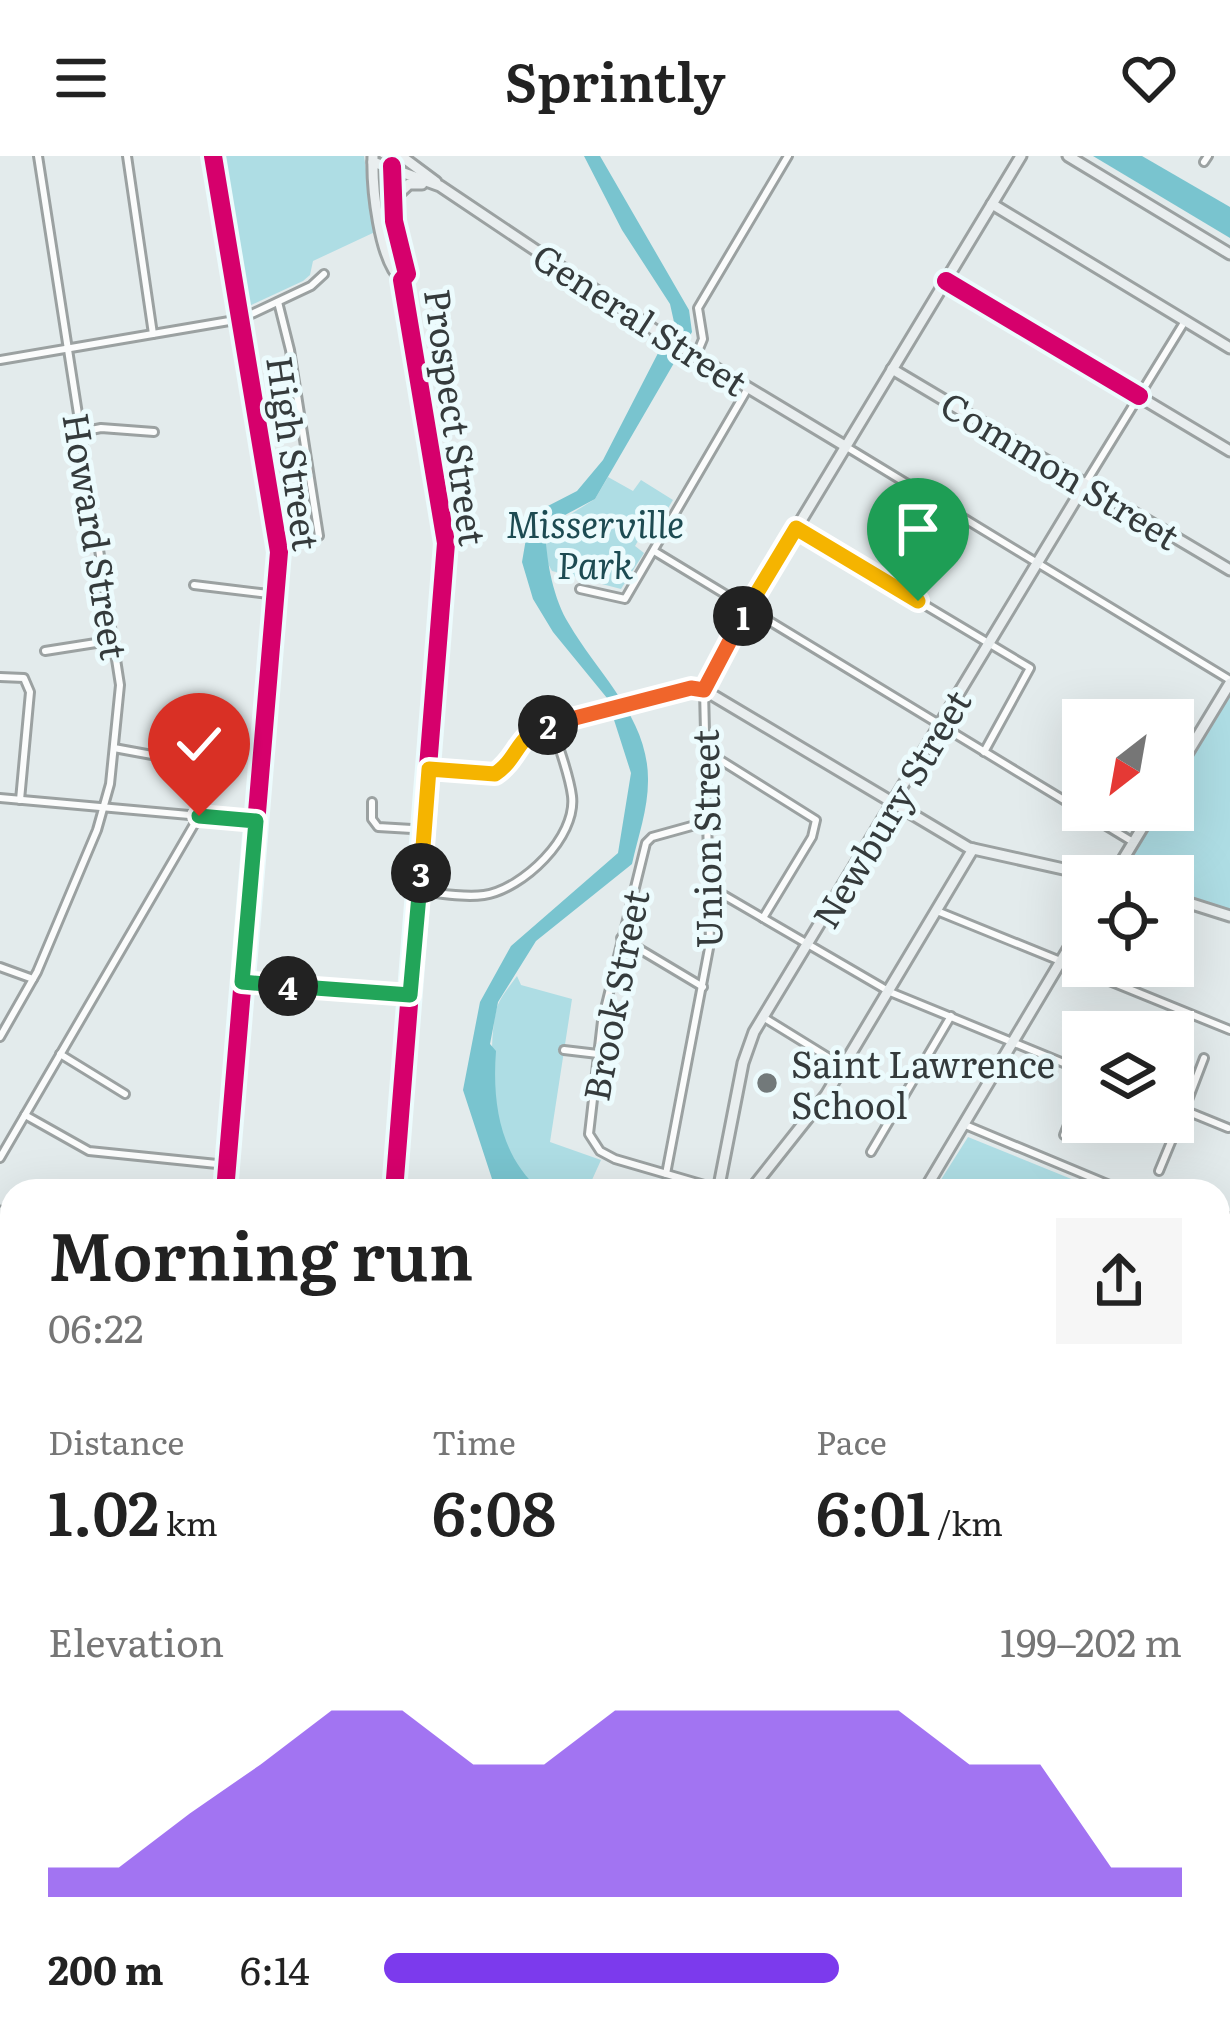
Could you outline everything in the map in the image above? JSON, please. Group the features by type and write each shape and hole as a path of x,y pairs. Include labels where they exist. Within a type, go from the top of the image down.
{"main road":[{"name":"Union Street","path":"704,690 1021,156"},
{"path":"1068,156 1230,254"},
{"name":"General Street","path":"373,159 395,159 440,186 661,334 845,446"},
{"name":"Prospect Street","path":"373,159 378,216 394,273 402,280 446,543 395,1179"},
{"name":"Prospect Street","path":"395,159 392,200 406,274 402,280"},
{"path":"392,200 410,184 440,186"},
{"path":"992,204 1230,348"},
{"path":"946,280 1230,451"},
{"name":"Common Street","path":"892,369 1230,570"},
{"name":"Newbury Street","path":"722,1179 743,1063 764,1017 1085,484"},
{"path":"1194,734 1230,681"},
{"path":"429,769 495,774 511,760 522,737 552,724 691,688 704,690 974,849 1062,869"},
{"path":"1125,855 1140,831"},
{"path":"760,1179 819,1106 974,849"},
{"path":"1194,905 1230,916"},
{"path":"931,1179 1061,960"}],"street":[{"name":"Howard Street","path":"0,1037 33,979 105,807 121,685 38,156"},
{"path":"127,156 154,334"},
{"name":"High Street","path":"213,156 278,531 277,595 226,1179"},
{"path":"694,355 704,339 698,308 788,156"},
{"path":"0,360 241,319 311,286 324,274"},
{"path":"278,302 319,536"},
{"name":"Newbury Street","path":"1085,484 1185,321"},
{"path":"580,589 625,598 748,388"},
{"path":"80,433 101,428 154,432"},
{"path":"845,446 1230,681"},
{"path":"796,528 1030,668 984,752"},
{"path":"654,550 1133,842"},
{"path":"194,585 277,595"},
{"path":"44,651 115,640"},
{"path":"0,677 17,676 28,682 20,800"},
{"name":"Union Street","path":"666,1174 710,943 704,690"},
{"path":"419,891 460,896 506,889 554,847 571,816 572,798 552,724"},
{"path":"114,748 163,757"},
{"path":"705,751 816,820 812,837 764,918"},
{"path":"0,798 256,821"},
{"path":"372,802 372,819 378,827 412,830 423,841"},
{"path":"0,1158 199,816"},
{"name":"Brook Street","path":"682,1179 615,1159 593,1144 589,1134 598,1054 646,843 652,837 706,822"},
{"path":"708,886 890,992 1062,1062"},
{"path":"937,911 1230,1030"},
{"path":"621,938 703,987"},
{"path":"0,967 33,979"},
{"path":"242,982 410,995"},
{"path":"871,1152 951,1016"},
{"path":"764,1017 844,1067"},
{"path":"564,1049 598,1054"},
{"path":"60,1054 125,1094"},
{"path":"1194,1083 1204,1058"},
{"path":"25,1115 89,1151 227,1165"},
{"path":"1194,1115 1228,1128"},
{"path":"963,1124 1095,1179"},
{"path":"1160,1171 1171,1143"}],"green space":[{"path":"223,156 364,156 375,232 313,261 303,281 247,307"},
{"name":"Misserville Park","path":"608,477 633,491 641,480 673,500 664,515 656,511 635,546 644,553 621,589 552,571 546,560 547,529 595,499"},
{"path":"1230,690 1230,910 1194,898 1194,855 1128,855 1143,831 1194,831 1194,749"},
{"path":"517,976 521,985 572,999 550,1142 601,1160 592,1179 525,1179 512,1159 496,1107 493,1078 493,1026 499,1003"},
{"path":"968,1137 1071,1179 941,1179"}],"shaded area":[{"path":"584,156 600,156 689,310 692,332 595,499 565,515 546,534 559,604 631,717 646,758 648,791 632,864 536,941 498,1002 490,1044 496,1051 498,1109 508,1145 529,1179 492,1179 463,1090 480,1002 511,946 618,853 631,773 607,698 553,632 533,599 522,562 528,527 544,508 577,491 603,460 674,322 670,304 622,230"},
{"path":"1093,156 1142,156 1230,207 1230,238"}],"cycle path":[{"path":"213,156 279,552 226,1179"},
{"path":"392,166 394,221 407,274 402,280 446,543 395,1179"},
{"path":"946,281 1139,396"}],"place":[{"name":"Saint Lawrence School","path":"767,1083"}],"route":[{"path":"199,816 256,821 242,982 410,995 429,769 495,774 511,760 522,737 536,729 691,688 704,690 796,528 918,601"}]}
